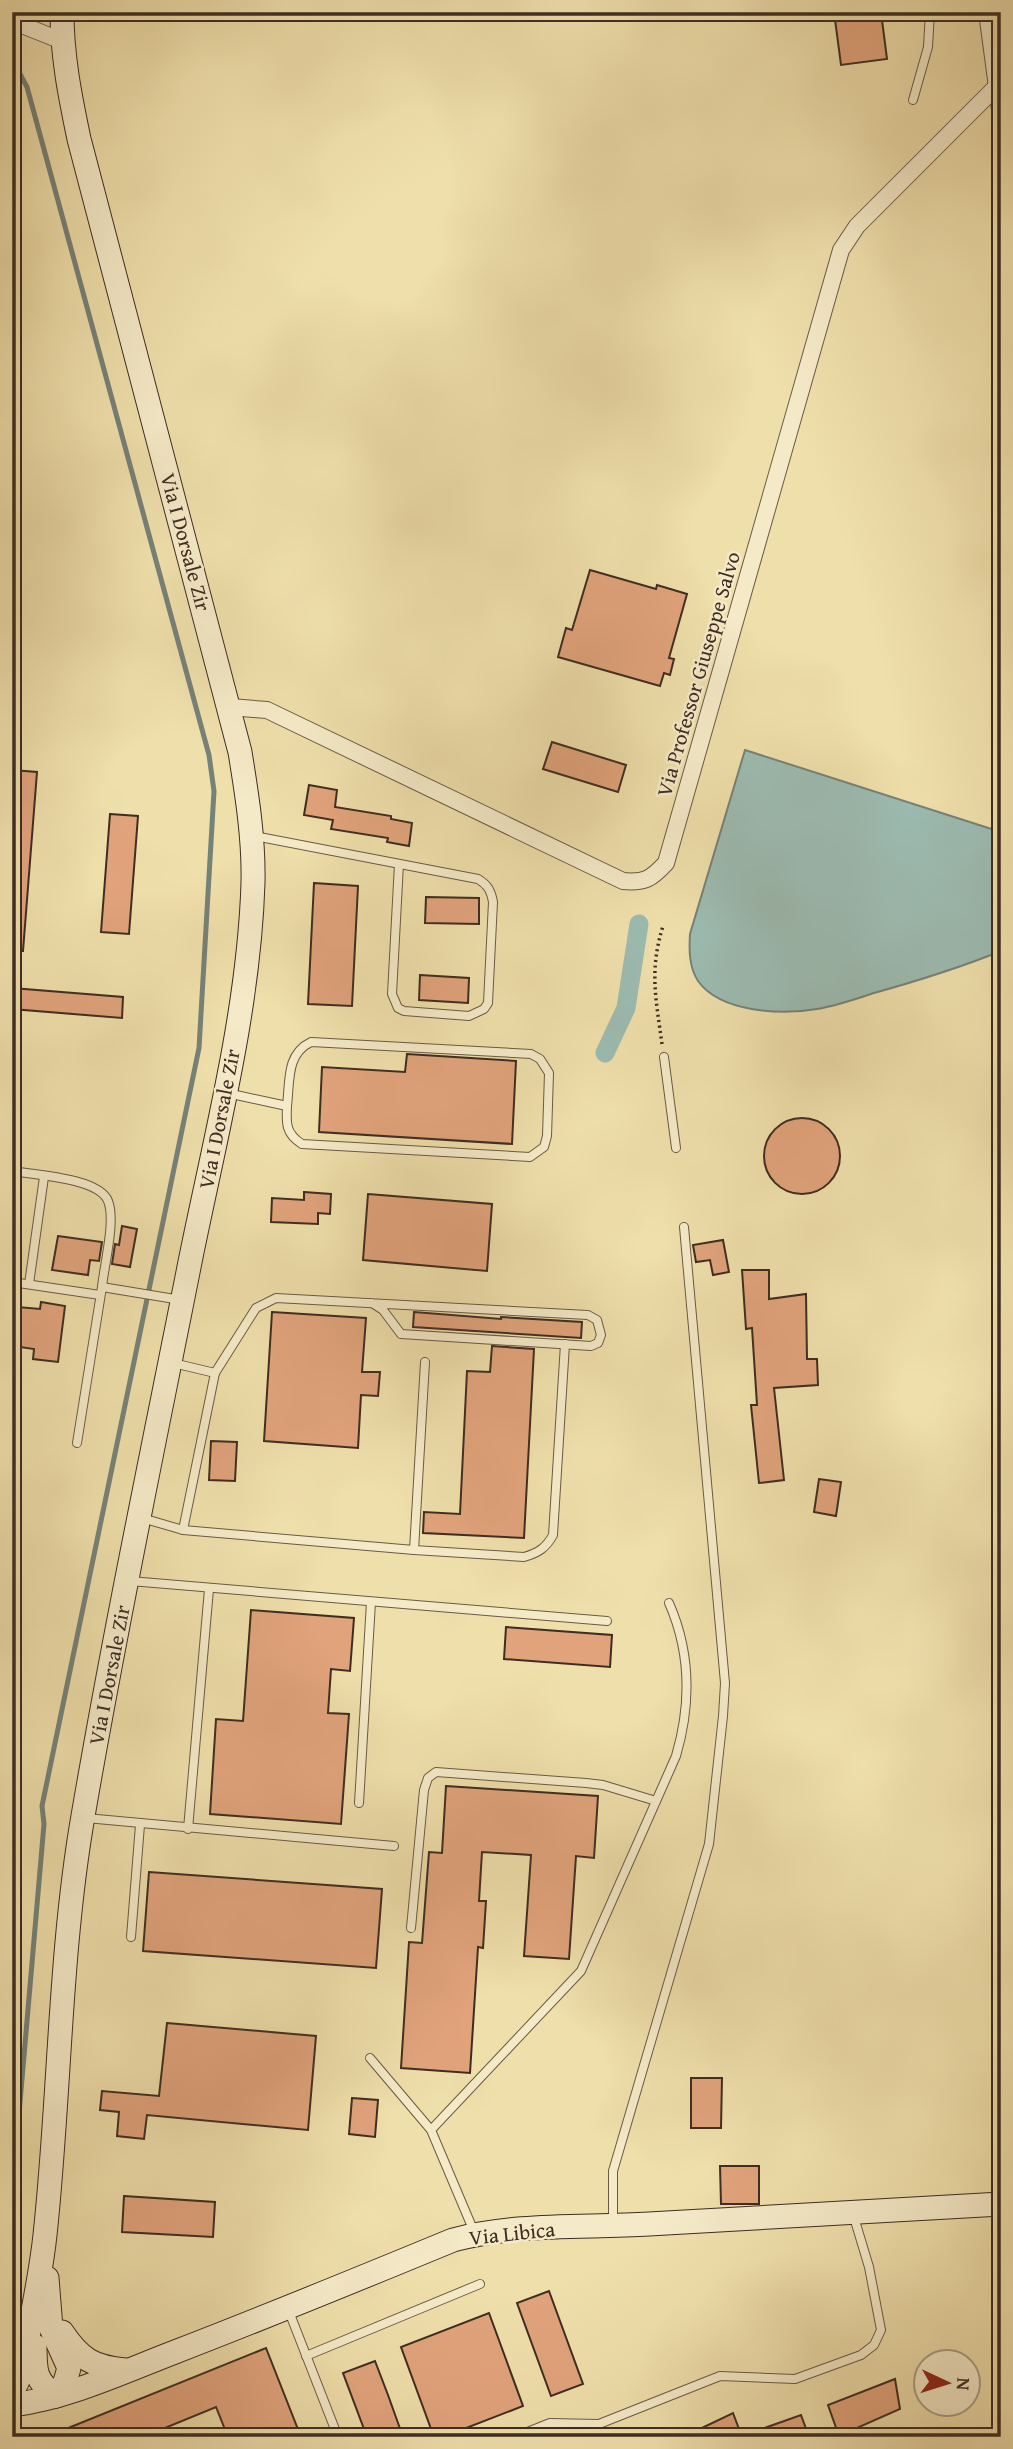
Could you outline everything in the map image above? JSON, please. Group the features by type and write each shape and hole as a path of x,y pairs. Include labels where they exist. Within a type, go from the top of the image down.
{"main road":[{"name":"Via I Dorsale Zir","path":"41,2311 69,2368 65,2382 56,2396 42,2386 36,2370 62,1986 73,1880 127,1581 234,1040 251,928 251,835 240,752 79,139 67,82 62,12"},
{"name":"Via Libica","path":"12,2404 56,2396 128,2371 288,2309 453,2240 475,2234 501,2230 853,2214 1001,2204"},
{"name":"Via I Dorsale Zir","path":"12,2393 21,2374 41,2311"},
{"path":"41,2311 72,2348 86,2359 102,2368 128,2371"}],"street":[{"path":"987,12 995,36 1001,117"},
{"path":"12,21 62,41"},
{"name":"Via Professor Giuseppe Salvo","path":"230,706 267,710 622,881 638,883 653,877 666,863 841,250 857,226 999,84"}],"lane":[{"path":"913,100 928,47 930,12"},
{"path":"251,835 478,879 491,892 494,902 488,1003 477,1014 470,1016 404,1011 398,1008 392,994 399,864"},
{"path":"311,1042 531,1054 540,1059 549,1073 547,1136 544,1147 530,1157 302,1144 289,1133 286,1126 287,1106 295,1053 311,1042"},
{"path":"664,1057 676,1148"},
{"path":"224,1092 287,1106"},
{"path":"12,1171 96,1188 108,1200 111,1219 77,1443"},
{"path":"29,1284 44,1177"},
{"path":"613,2226 614,2171 709,1844 723,1716 724,1683 684,1227"},
{"path":"12,1282 140,1293 183,1300"},
{"path":"183,1530 215,1373 256,1308 276,1298 372,1303 588,1315 597,1320 601,1335 598,1343 591,1346 401,1334 383,1310 372,1303"},
{"path":"140,1518 183,1530 414,1550 524,1557 537,1553 547,1546 553,1535 565,1344"},
{"path":"170,1362 215,1373"},
{"path":"414,1550 425,1362"},
{"path":"127,1581 209,1590 607,1621"},
{"path":"188,1829 209,1590"},
{"path":"359,1803 371,1602"},
{"path":"431,2130 581,1971 676,1756 687,1708 688,1686 684,1652 669,1603"},
{"path":"411,1928 424,1790 428,1778 436,1772 603,1785 656,1801"},
{"path":"83,1818 394,1846"},
{"path":"131,1937 140,1825"},
{"path":"370,2058 431,2130 475,2234"},
{"path":"515,2437 550,2423 598,2424 720,2376 795,2379 861,2355 874,2344 881,2330 869,2267 853,2214"},
{"path":"306,2356 480,2284"},
{"path":"288,2309 338,2437"}],"path":[{"path":"663,926 655,951 654,973 664,1057"}],"water":[{"path":"745,750 1001,832 1001,951 922,979 839,1004 803,1011 770,1011 737,1006 708,992 698,981 691,964 690,934"}],"building":[{"path":"834,12 881,12 887,59 841,65"},
{"path":"590,570 656,589 657,585 687,594 669,658 674,659 670,675 664,673 660,686 558,657 566,628 572,630"},
{"path":"552,742 626,765 618,792 543,769"},
{"path":"12,770 37,772 23,951 12,951"},
{"path":"309,785 337,790 335,807 391,816 391,819 412,823 409,846 387,842 388,838 331,829 333,820 304,815"},
{"path":"110,814 138,816 129,934 101,932"},
{"path":"314,883 358,886 352,1006 308,1004"},
{"path":"426,897 479,898 479,924 425,923"},
{"path":"420,975 469,978 468,1003 419,1000"},
{"path":"12,988 123,997 122,1018 12,1009"},
{"path":"407,1054 516,1061 512,1144 319,1132 322,1067 405,1072"},
{"path":"802,1118 816,1121 829,1129 837,1142 840,1156 837,1170 829,1183 816,1191 802,1194 788,1191 775,1183 767,1170 764,1156 767,1142 775,1129 788,1121"},
{"path":"304,1192 331,1194 330,1214 318,1213 318,1224 271,1222 272,1198 304,1200"},
{"path":"368,1194 492,1204 487,1271 363,1260"},
{"path":"122,1226 137,1229 130,1267 112,1264 115,1244 119,1245"},
{"path":"58,1236 102,1242 99,1261 90,1260 88,1275 52,1270"},
{"path":"723,1240 729,1272 713,1275 710,1260 696,1262 693,1245"},
{"path":"742,1270 769,1270 769,1299 806,1294 807,1359 817,1359 818,1385 774,1388 784,1480 759,1483 751,1405 757,1405 752,1328 746,1329"},
{"path":"41,1302 65,1306 58,1362 33,1359 34,1349 13,1346 18,1307 40,1309"},
{"path":"272,1312 366,1318 362,1372 380,1372 378,1396 361,1395 358,1448 264,1441"},
{"path":"414,1312 582,1322 581,1338 413,1327"},
{"path":"492,1346 534,1349 524,1538 423,1533 424,1512 460,1514 467,1371 490,1372"},
{"path":"211,1441 237,1442 235,1481 209,1480"},
{"path":"819,1479 841,1482 836,1516 814,1512"},
{"path":"251,1610 354,1618 350,1671 331,1669 328,1713 349,1714 341,1824 210,1814 216,1719 243,1721"},
{"path":"506,1627 612,1635 610,1667 504,1659"},
{"path":"446,1786 598,1796 594,1858 576,1856 569,1959 524,1956 531,1855 482,1852 479,1901 486,1901 483,1948 478,1947 470,2073 401,2068 409,1942 422,1943 429,1852 442,1853"},
{"path":"149,1872 382,1889 376,1968 143,1951"},
{"path":"167,2023 316,2036 308,2130 147,2115 144,2139 117,2136 119,2112 100,2110 102,2091 159,2096"},
{"path":"691,2078 722,2078 721,2128 691,2128"},
{"path":"352,2098 378,2100 375,2137 349,2134"},
{"path":"720,2166 759,2166 759,2204 721,2204"},
{"path":"124,2196 215,2202 213,2237 122,2232"},
{"path":"549,2291 583,2384 551,2396 517,2303"},
{"path":"489,2313 523,2406 443,2437 434,2437 401,2347"},
{"path":"266,2348 301,2437 228,2437 216,2407 143,2437 46,2437"},
{"path":"375,2361 403,2437 367,2437 343,2373"},
{"path":"895,2379 900,2409 839,2436 828,2405"},
{"path":"733,2413 742,2437 683,2437"},
{"path":"801,2415 809,2437 745,2437 745,2435"}],"waterway":[{"path":"12,66 27,87 209,755 214,791 199,1048 42,1806 44,1824 12,2195"},
{"path":"605,1053 626,1008 639,924"}]}
